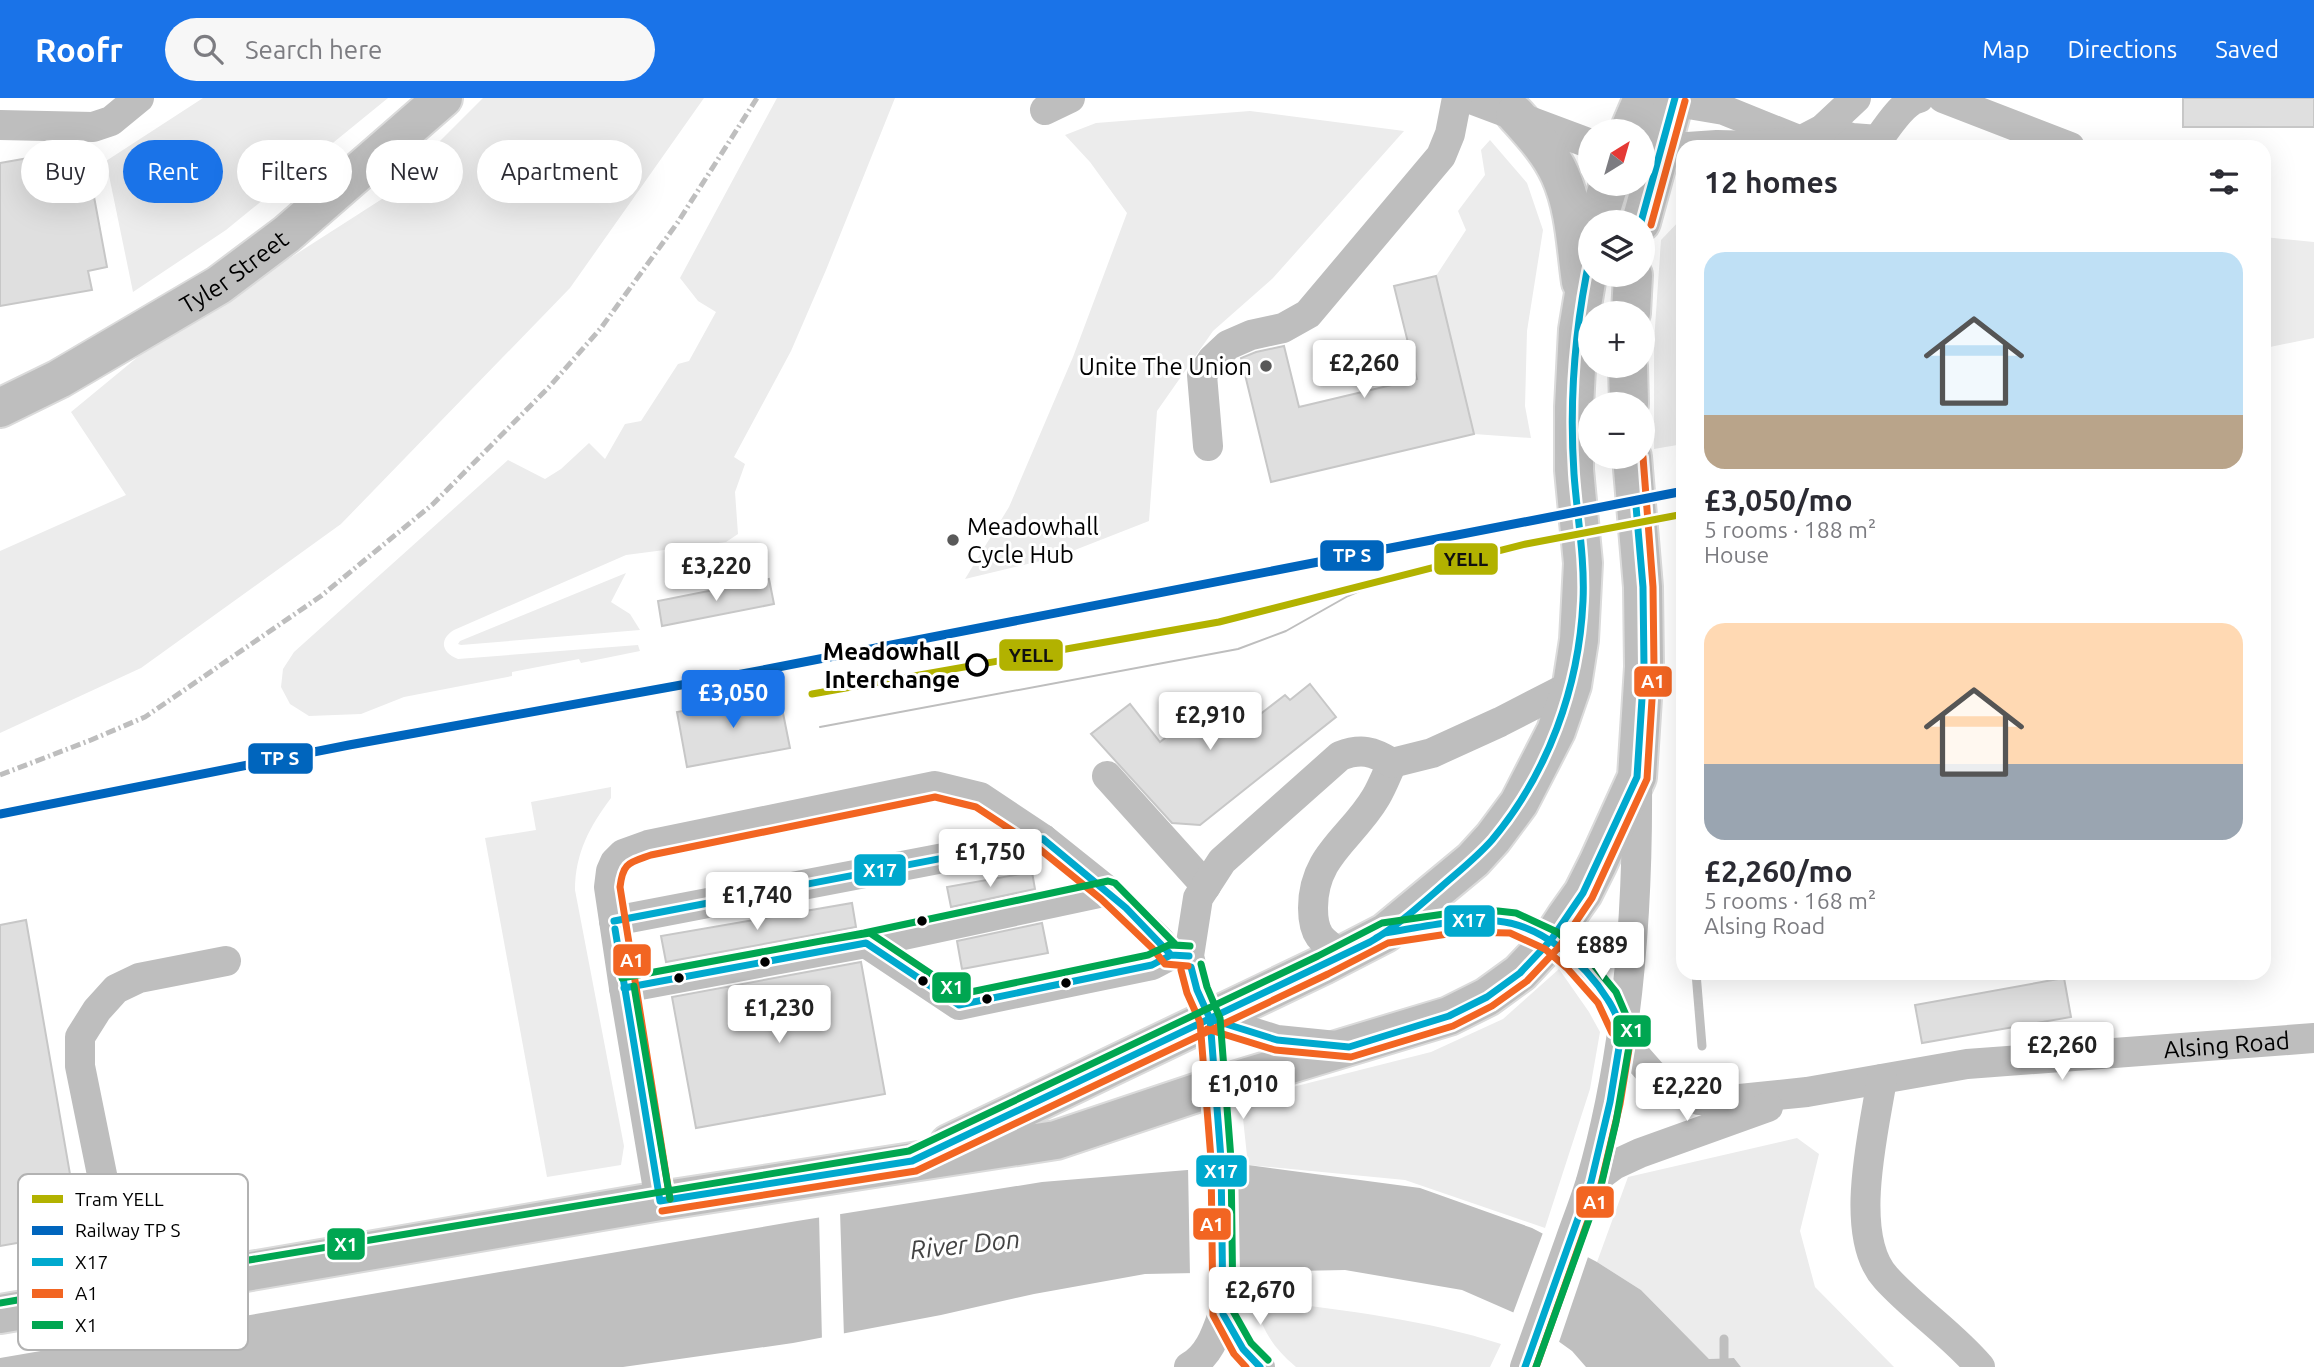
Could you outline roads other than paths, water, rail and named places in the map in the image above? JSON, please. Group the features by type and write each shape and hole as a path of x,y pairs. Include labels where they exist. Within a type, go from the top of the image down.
{"main road":[{"name":"Tyler Street","path":"0,408 59,379 219,285 287,234 443,98"},
{"path":"1654,119 1661,99"},
{"path":"1515,114 1539,141 1560,175 1572,211 1583,294"},
{"path":"912,1161 1385,933 1473,860 1493,838 1519,803 1539,767 1556,731 1572,685 1579,640 1583,564 1574,470 1576,356 1584,287"},
{"path":"248,1270 912,1161 1056,1140 1214,1087 1448,1016 1487,996 1520,973 1551,940 1588,883 1637,777 1644,640 1643,587 1633,469"},
{"path":"0,1314 18,1311"}],"street":[{"path":"0,125 93,127 111,121 139,98"},
{"path":"1208,446 1202,375 1212,360 1228,345 1251,335 1283,328 1308,314 1441,156 1450,134 1457,98"},
{"path":"1468,98 1578,139"},
{"path":"1786,140 1811,135 1856,98"},
{"path":"1661,99 1724,110 1811,135 1878,140 1903,109 1913,99 1919,98"},
{"path":"1943,98 2052,140"},
{"path":"1656,143 1676,144"},
{"path":"1180,955 1198,898 1222,861 1340,756 1354,751 1369,751 1392,763 1432,753 1572,685"},
{"path":"1343,955 1324,943 1313,926 1313,892 1323,864 1376,797 1392,763"},
{"path":"1107,775 1206,886"},
{"path":"1525,1367 1591,1182 1606,1120 1622,1029 1632,941 1637,865 1637,777"},
{"path":"660,1202 609,887 615,862 623,854 648,845 935,786 980,797 1043,839 1108,891 1160,941 1180,955 1210,1019 1220,1159 1223,1314 1213,1342 1195,1364 1189,1367"},
{"path":"614,921 1043,839"},
{"path":"624,988 866,943 1108,891"},
{"name":"Alsing Road","path":"1385,933 1460,922 1497,920 1513,923 1551,940 1585,971 1607,997 1636,1056 1651,1073 1671,1089 1699,1100 1720,1101 1807,1092 1967,1064 2314,1038"},
{"path":"866,943 959,1004 1152,965 1180,955"},
{"path":"102,1174 80,1066 80,1037 96,1010 116,989 139,978 226,961"},
{"path":"1210,1019 1277,1040 1349,1047"},
{"path":"1882,1079 1864,1202 1868,1243 1884,1276 1973,1359"},
{"name":"Alsing Road","path":"1591,1182 1614,1165 1640,1153 1807,1092"},
{"path":"1223,1314 1243,1349 1260,1367"}],"water":[{"name":"River Don","path":"1248,1165 1420,1188 1532,1228 1597,1262 1641,1290 1709,1359 1734,1358 1741,1367 1586,1367 1572,1351 1526,1318 1462,1290 1345,1270 1145,1274 793,1343 623,1367 0,1367 0,1358 47,1350 248,1350 248,1315 797,1221 1042,1182"}],"waterway":[{"path":"1697,980 1702,1046"},
{"path":"1724,1339 1724,1367"}],"tram line":[{"name":"YELL","path":"812,694 1219,622 1526,544 1676,516"},
{"path":"820,727 1238,649 1286,631 1348,596 1378,583"}],"railway":[{"path":"0,775 145,717 321,596 433,504 550,386 601,328 678,222 757,98"}],"place":[{"name":"Unite The Union","path":"1266,366"},
{"name":"Meadowhall Cycle Hub","path":"953,540"},
{"name":"Meadowhall Interchange","path":"977,665"}]}
